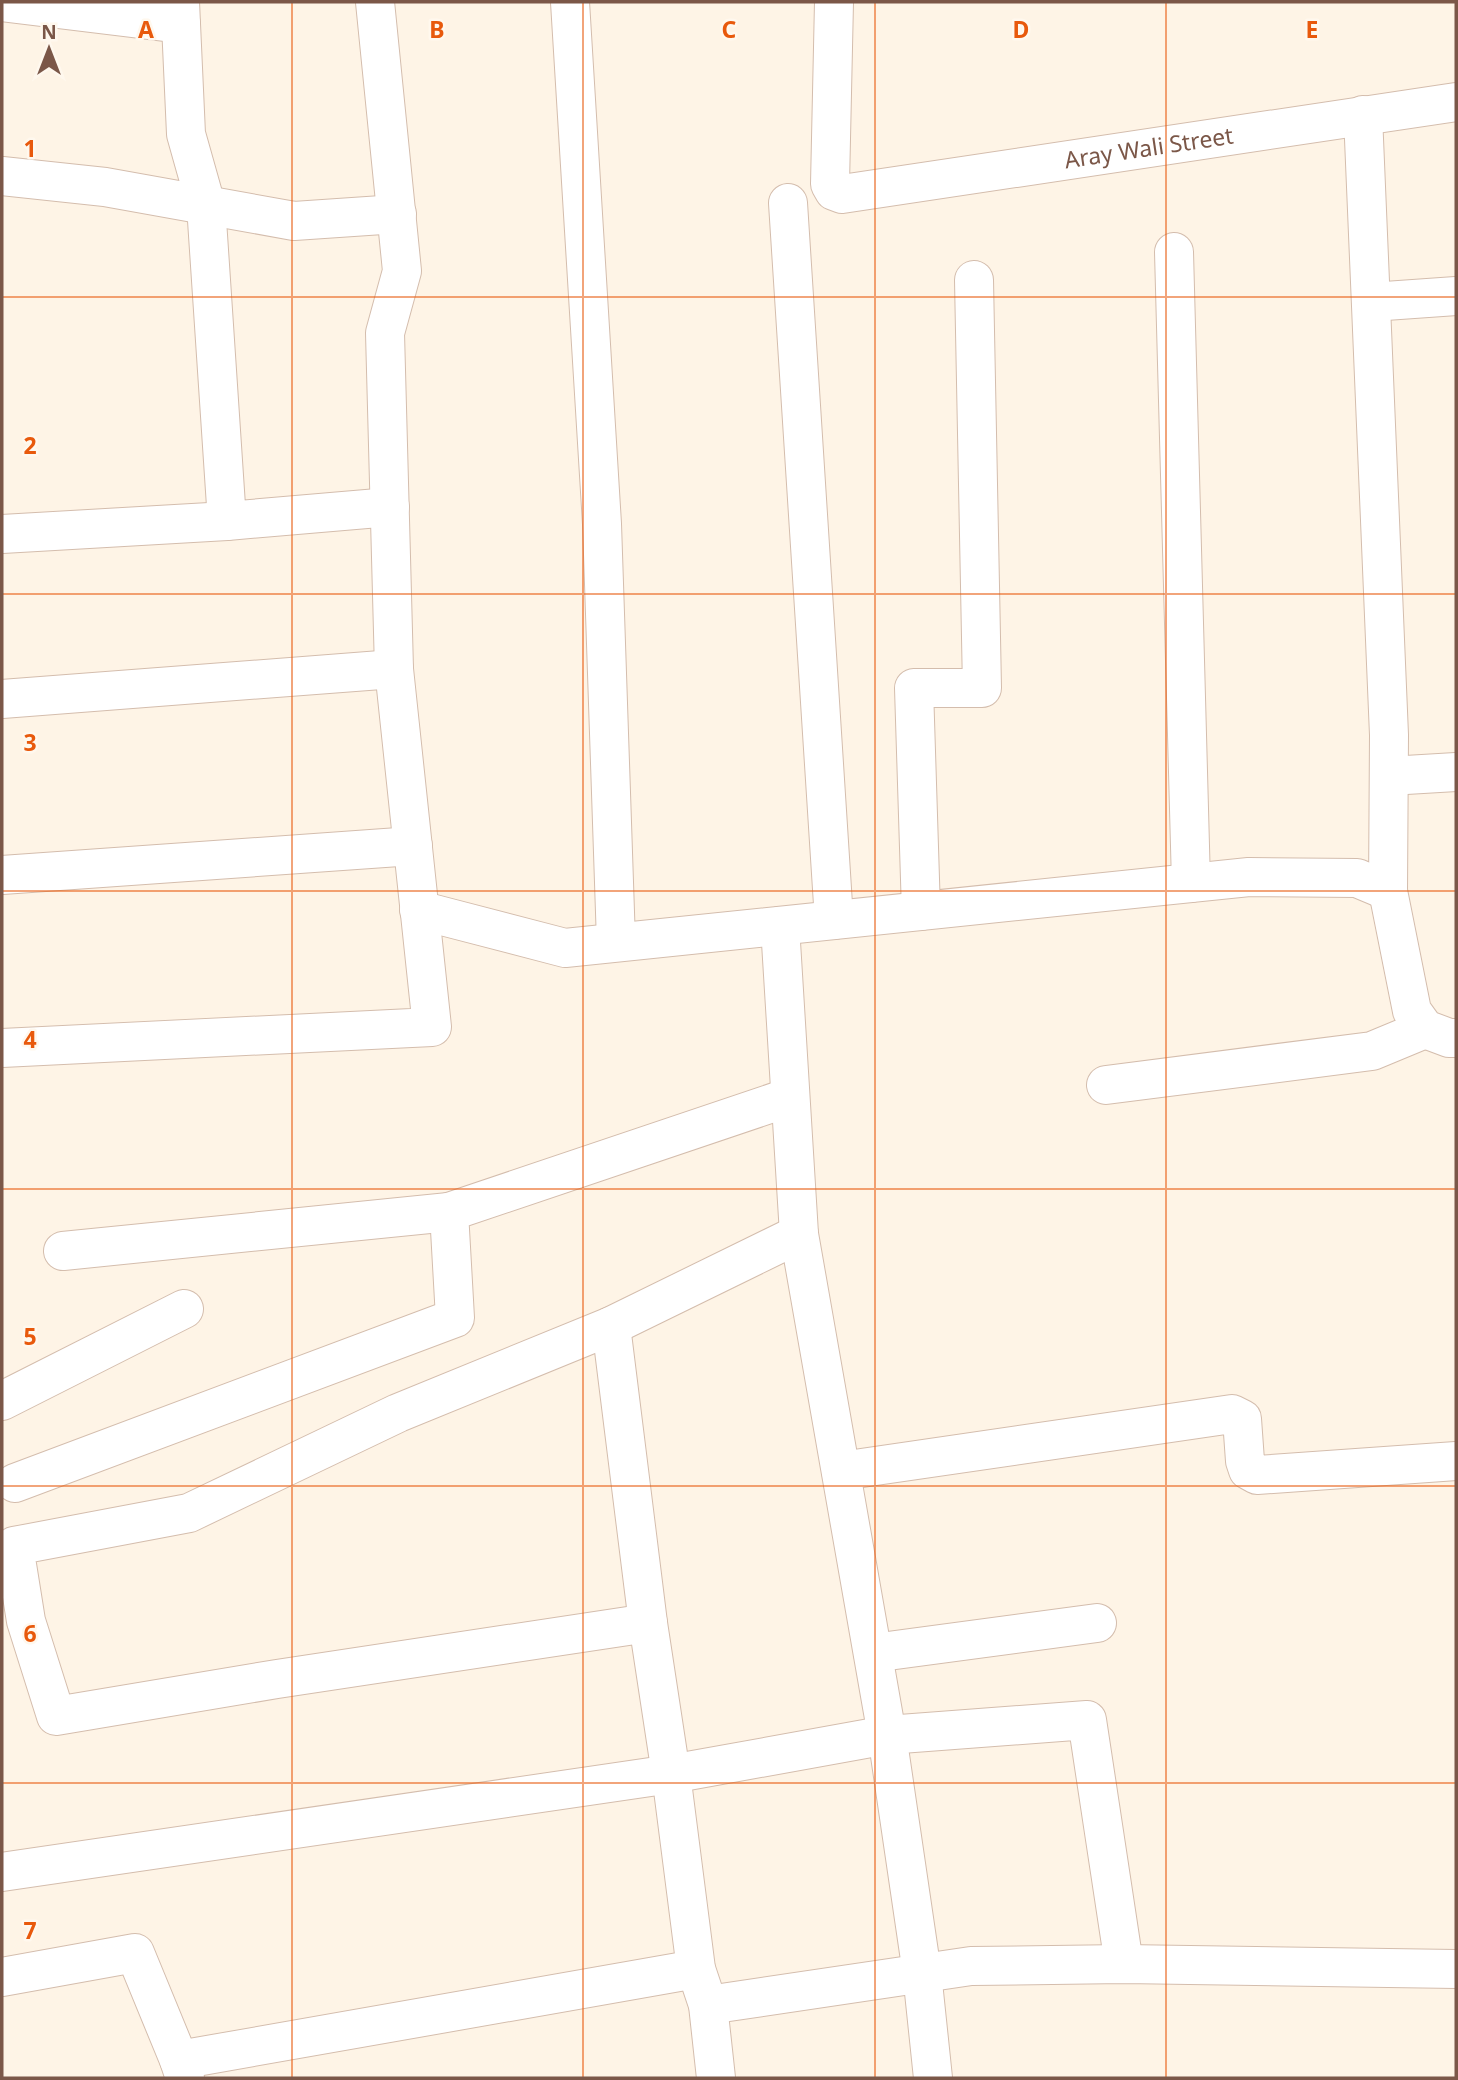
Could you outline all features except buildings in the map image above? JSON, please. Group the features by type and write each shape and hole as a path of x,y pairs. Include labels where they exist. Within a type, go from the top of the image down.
{"street":[{"path":"2,2 180,13 186,134 206,205 227,521"},
{"path":"2,1048 432,1027 394,669 385,333 402,271 375,2"},
{"path":"570,2 603,524 616,942"},
{"name":"Aray Wali Street","path":"834,2 830,184 834,191 842,194 1456,102"},
{"path":"1363,115 1390,735 1388,891 1412,1011 1441,1034"},
{"path":"2,176 106,187 294,221 397,214"},
{"path":"788,203 834,920"},
{"path":"1174,252 1191,883"},
{"path":"921,911 914,688 982,688 974,279"},
{"path":"1371,302 1456,296"},
{"path":"2,534 227,521 390,507"},
{"path":"2,699 394,669"},
{"path":"1389,776 1456,772"},
{"path":"2,875 412,846"},
{"path":"419,910 565,948 1249,877 1357,878 1388,891"},
{"path":"780,926 799,1234 887,1735 922,1973 933,2078"},
{"path":"1106,1084 1372,1051 1441,1034"},
{"path":"63,1251 449,1212 790,1097"},
{"path":"15,1483 455,1318 449,1212"},
{"path":"648,1623 277,1679 56,1716 26,1621 14,1546 189,1513 398,1413 611,1326 799,1234"},
{"path":"2,1401 184,1310"},
{"path":"611,1326 648,1623 696,1969 708,2005 716,2078"},
{"path":"841,1471 1232,1414 1242,1419 1245,1461 1248,1470 1257,1475 1456,1461"},
{"path":"873,1653 1097,1623"},
{"path":"2,1872 671,1774 887,1735 1087,1720 1124,1964"},
{"path":"2,1977 135,1953 182,2069 696,1969"},
{"path":"708,2005 971,1966 1124,1964 1456,1969"}]}
